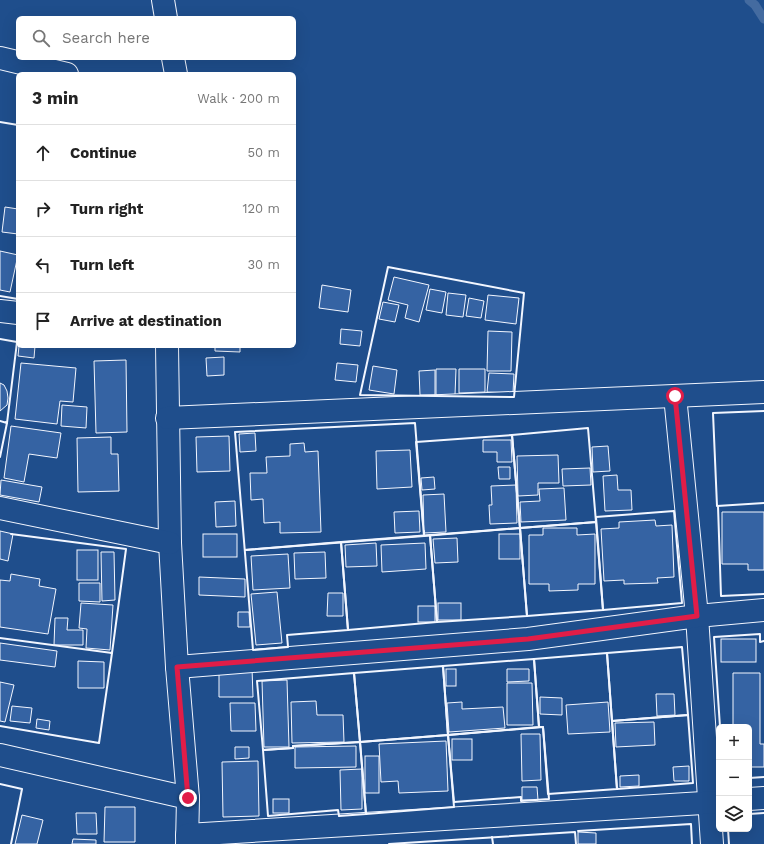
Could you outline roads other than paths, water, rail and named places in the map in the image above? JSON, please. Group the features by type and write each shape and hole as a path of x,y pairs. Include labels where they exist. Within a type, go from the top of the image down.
{"street":[{"path":"163,0 166,16"},
{"path":"0,58 59,72"},
{"path":"173,60 176,72"},
{"path":"0,311 16,314"},
{"path":"167,348 170,543 177,667 188,798 187,840 714,803"},
{"path":"167,418 764,392"},
{"path":"675,396 714,803 712,844"},
{"path":"0,508 170,543"},
{"path":"177,667 528,639 697,616 764,610"},
{"path":"0,755 188,798"},
{"path":"752,799 764,798"}],"waterway":[{"path":"749,0 755,5 764,19"}]}
